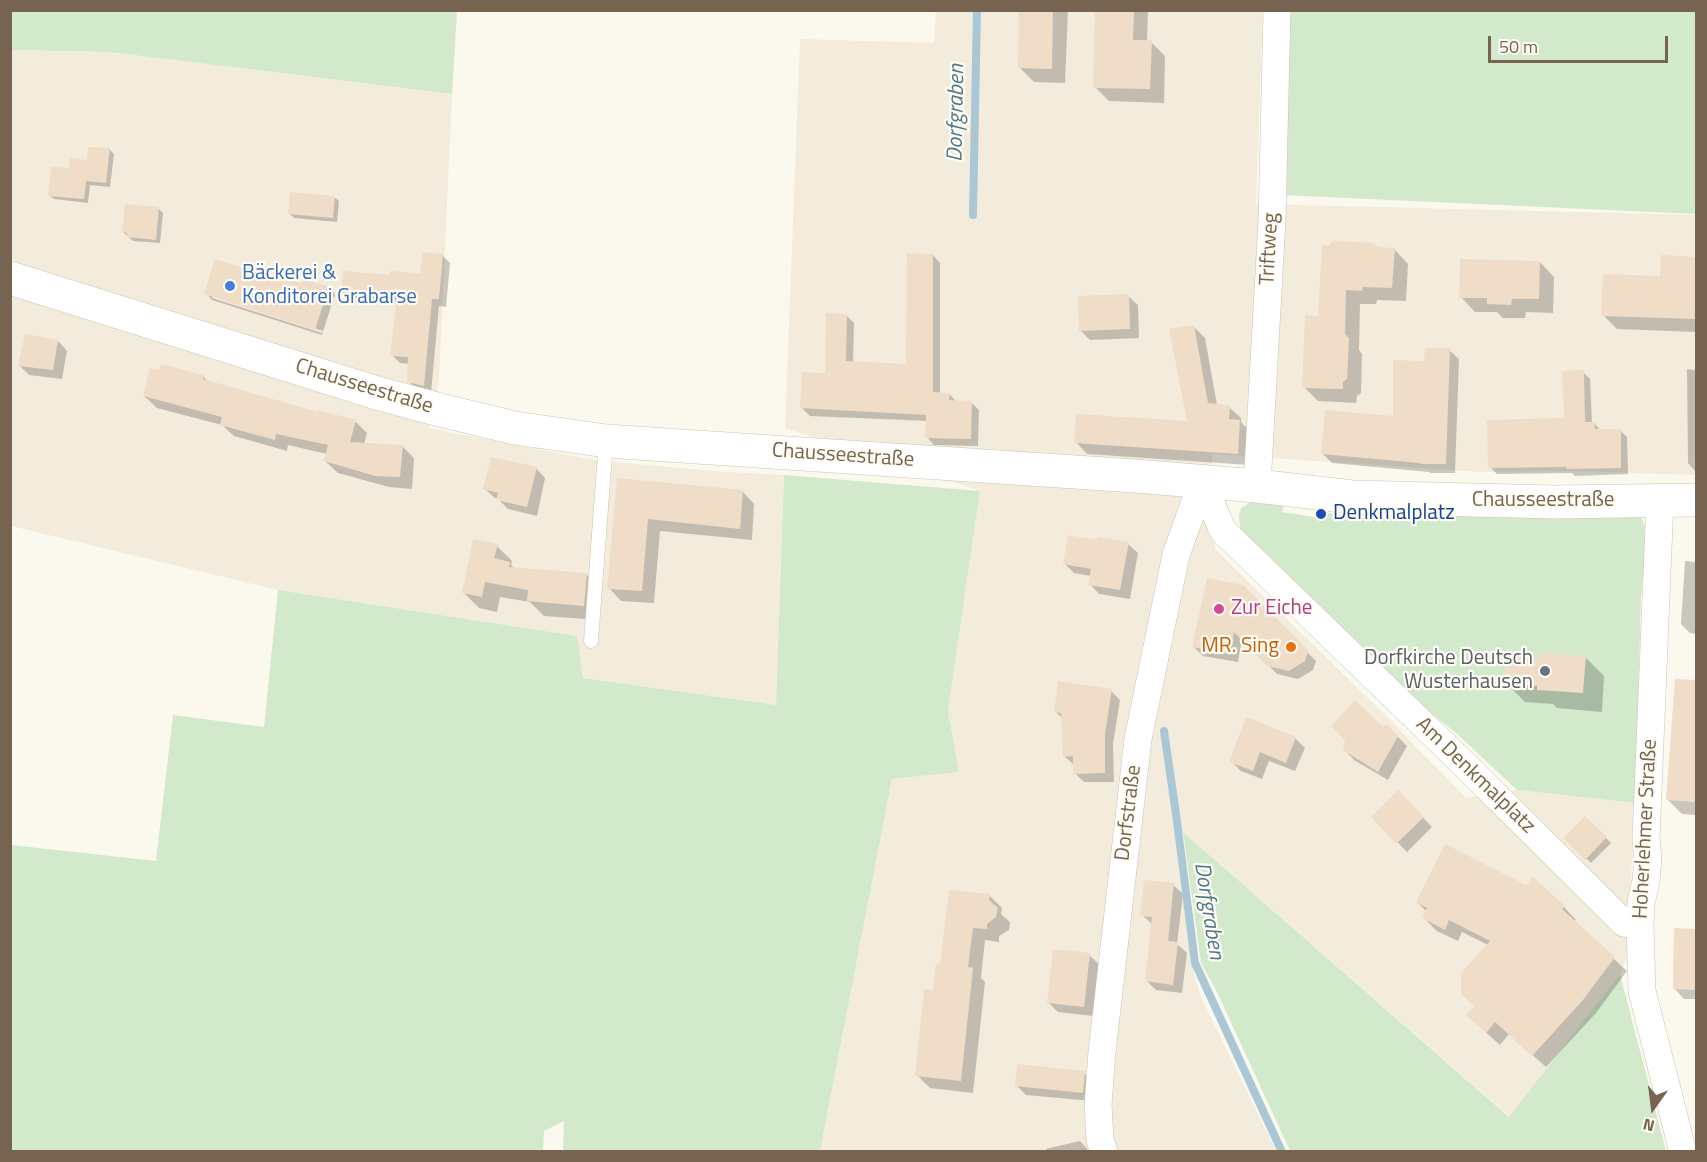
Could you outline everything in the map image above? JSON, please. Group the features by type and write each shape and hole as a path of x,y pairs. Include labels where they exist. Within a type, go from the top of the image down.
{"main road":[{"name":"Chausseestraße","path":"10,278 377,393 515,428 606,441 1257,486 1352,497 1555,502 1696,500"}],"street":[{"name":"Triftweg","path":"1257,486 1272,220 1277,10"},
{"name":"Am Denkmalplatz","path":"1202,482 1223,531 1624,922 1640,925"},
{"name":"Dorfstraße","path":"1104,1152 1100,1140 1098,1105 1102,1052 1138,739 1176,555 1202,482"},
{"name":"Hoherlehmer Straße","path":"1660,501 1646,839 1648,859 1640,925 1642,991 1683,1152"}],"lane":[{"path":"591,641 606,441"}],"shaded area":[{"path":"936,11 1263,11 1256,204 1696,215 1696,475 1566,471 1479,472 1212,454 1215,549 1378,708 1466,798 1517,790 1635,803 1627,958 1620,974 1510,1117 1183,832 1175,840 1191,961 1200,995 1276,1151 820,1151 892,779 959,772 948,711 980,491 785,428 800,39 934,43"},
{"path":"11,50 109,52 452,94 439,381 428,428 595,460 784,475 776,705 582,678 577,636 278,590 11,526"}],"green space":[{"path":"11,10 457,11 452,94 109,52 11,50"},
{"path":"1284,11 1696,11 1696,214 1282,195"},
{"path":"784,475 980,491 948,711 959,772 892,779 820,1151 563,1151 564,1121 544,1131 543,1151 11,1151 11,845 156,861 173,715 264,727 278,590 577,636 583,678 776,705"},
{"path":"1253,501 1283,505 1282,512 1326,519 1328,513 1358,518 1382,518 1412,513 1641,517 1647,531 1641,597 1635,803 1517,790 1455,732 1405,693 1240,529 1241,508"},
{"path":"1183,832 1509,1117 1620,974 1666,1151 1290,1151 1218,994 1201,963"}],"building":[{"path":"1019,10 1053,10 1052,69 1018,68"},
{"path":"1095,10 1134,10 1133,40 1152,40 1150,89 1093,88"},
{"path":"88,147 110,148 106,183 86,181 84,199 48,196 51,167 69,168 70,158 87,160"},
{"path":"290,192 335,196 333,218 288,214"},
{"path":"125,204 159,207 156,240 127,237 127,233 122,232"},
{"path":"1333,241 1373,243 1378,247 1395,248 1392,288 1363,287 1362,291 1346,290 1345,334 1349,338 1347,379 1343,382 1343,389 1302,388 1305,315 1318,316 1322,245 1329,246"},
{"path":"423,252 443,254 439,299 432,299 424,386 407,382 408,357 390,356 397,296 341,292 343,271 389,275 390,271 420,273"},
{"path":"907,253 933,254 933,392 950,393 949,400 972,401 971,439 925,438 926,415 800,408 802,372 825,373 826,313 847,314 846,361 906,364"},
{"path":"1661,255 1696,257 1696,319 1601,316 1603,274 1660,276"},
{"path":"215,259 285,281 285,279 302,283 304,280 329,286 315,330 204,294"},
{"path":"1460,259 1540,261 1539,299 1512,299 1511,305 1487,304 1487,298 1459,298"},
{"path":"1129,294 1130,329 1079,331 1078,296"},
{"path":"1194,325 1208,403 1230,405 1229,419 1240,420 1238,454 1074,443 1076,414 1187,421 1169,329"},
{"path":"25,334 58,340 53,370 18,366"},
{"path":"1425,348 1450,348 1446,464 1420,464 1321,454 1325,410 1393,416 1393,360 1424,361"},
{"path":"161,364 203,375 203,379 318,412 318,410 356,420 350,442 403,445 400,477 375,476 324,461 328,445 276,434 275,440 220,425 222,417 143,396 150,368 159,370"},
{"path":"1584,370 1585,422 1594,422 1595,429 1621,429 1621,468 1488,468 1487,420 1564,418 1562,371"},
{"path":"491,457 537,467 527,507 496,500 498,493 483,489"},
{"path":"617,478 743,490 740,529 648,519 642,591 607,589"},
{"path":"1068,535 1129,542 1120,590 1088,585 1091,569 1063,564"},
{"path":"473,539 498,544 494,558 510,562 509,567 587,573 584,606 527,601 528,590 485,582 482,597 462,593"},
{"path":"1207,578 1243,585 1308,650 1305,661 1289,671 1267,666 1234,632 1229,654 1192,647"},
{"name":"Dorfkirche Deutsch Wusterhausen","path":"1540,653 1586,656 1583,693 1537,690 1537,686 1504,684 1506,656 1540,658"},
{"path":"1675,679 1696,680 1696,802 1666,800"},
{"path":"1058,681 1112,689 1105,734 1105,773 1073,774 1073,756 1063,757 1061,713 1054,712"},
{"path":"1355,700 1383,727 1387,724 1398,736 1378,772 1343,750 1345,741 1331,726"},
{"path":"1246,717 1296,737 1286,763 1260,752 1253,771 1229,762"},
{"path":"1398,790 1424,817 1396,844 1371,817"},
{"path":"1585,816 1607,837 1585,860 1563,838"},
{"path":"1445,844 1526,885 1533,877 1565,906 1562,909 1615,957 1583,1000 1532,1056 1495,1022 1486,1033 1466,1015 1474,1006 1461,994 1461,973 1490,941 1449,920 1445,930 1422,918 1427,908 1416,902"},
{"path":"1144,880 1174,883 1168,941 1178,942 1173,985 1145,981 1152,917 1140,916"},
{"path":"949,890 990,894 989,900 998,908 996,917 987,924 987,929 973,928 968,967 973,968 961,1081 915,1076 924,989 933,990 936,963 940,964"},
{"path":"1674,928 1696,929 1696,990 1673,989"},
{"path":"1053,949 1090,953 1084,1007 1047,1003"},
{"path":"1017,1064 1085,1071 1083,1093 1015,1086"}],"waterway":[{"name":"Dorfgraben","path":"973,215 977,10"},
{"name":"Dorfgraben","path":"1164,731 1195,963 1282,1152"}],"place":[{"name":"Bäckerei & Konditorei Grabarse","path":"230,286"},
{"name":"Denkmalplatz","path":"1321,514"},
{"name":"Zur Eiche","path":"1219,609"},
{"name":"MR. Sing","path":"1291,647"},
{"name":"Dorfkirche Deutsch Wusterhausen","path":"1545,671"}]}
